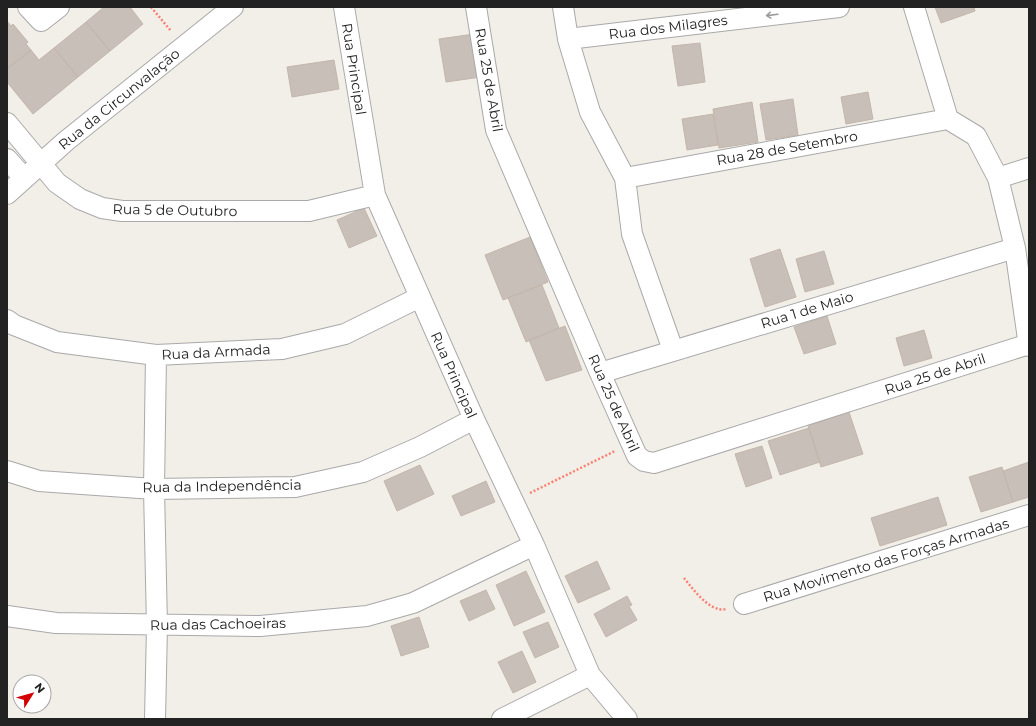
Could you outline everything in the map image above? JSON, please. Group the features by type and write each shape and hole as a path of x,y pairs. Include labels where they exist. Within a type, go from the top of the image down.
{"street":[{"path":"28,7 41,21 59,7"},
{"name":"Rua da Circunvalação","path":"7,194 66,141 233,7"},
{"name":"Rua Principal","path":"344,7 375,195 474,419 534,545 590,675 627,719"},
{"name":"Rua 25 de Abril","path":"476,7 496,130 637,456 644,461 654,464 1029,345"},
{"path":"563,7 568,39 590,112 626,178 632,234 672,350"},
{"name":"Rua dos Milagres","path":"568,39 839,7"},
{"path":"914,7 948,119 976,136 998,178 1015,248 1029,345"},
{"name":"Rua 28 de Setembro","path":"626,178 948,119"},
{"name":"Rua 5 de Outubro","path":"7,123 57,183 80,198 102,208 122,211 309,211 375,195"},
{"path":"7,159 24,178"},
{"path":"998,178 1029,168"},
{"name":"Rua 1 de Maio","path":"600,373 672,350 1015,248"},
{"name":"Rua da Armada","path":"7,320 14,325 58,342 156,355 282,348 345,334 420,297"},
{"path":"155,719 157,626 154,489 156,355"},
{"name":"Rua da Independência","path":"7,471 39,482 154,489 295,487 363,472 420,447 474,419"},
{"name":"Rua Movimento das Forças Armadas","path":"744,604 1029,515"},
{"name":"Rua das Cachoeiras","path":"7,616 56,623 157,626 260,626 367,616 413,603 534,545"},
{"path":"502,719 590,675"}],"path":[{"path":"151,7 184,47"},
{"path":"513,502 632,443"},
{"path":"684,578 705,602 722,610 744,604"}],"building":[{"path":"104,7 130,7 143,24 110,51 86,22"},
{"path":"935,7 974,7 975,11 941,23"},
{"path":"7,21 11,26 13,24 28,42 26,44 31,50 7,69"},
{"path":"86,22 110,51 78,77 54,48"},
{"path":"474,34 481,77 446,82 439,39"},
{"path":"700,43 705,82 678,86 672,46"},
{"path":"54,48 78,77 33,114 7,82 7,69 31,50 39,60"},
{"path":"334,60 339,89 292,97 287,67"},
{"path":"868,92 873,119 846,124 841,97"},
{"path":"793,99 798,135 766,140 760,104"},
{"path":"752,102 758,142 719,148 713,109"},
{"path":"713,114 718,145 687,150 682,119"},
{"path":"364,208 377,236 349,248 337,220"},
{"path":"530,237 548,282 503,300 485,255"},
{"path":"780,249 796,297 765,307 750,259"},
{"path":"824,251 834,284 805,292 796,259"},
{"path":"542,285 559,328 526,342 508,298"},
{"path":"827,316 836,344 804,354 794,327"},
{"path":"565,326 582,370 546,381 529,340"},
{"path":"924,330 932,358 904,366 896,338"},
{"path":"849,412 863,454 821,467 808,426"},
{"path":"809,428 820,462 780,475 768,441"},
{"path":"762,446 772,478 746,487 735,454"},
{"path":"1029,462 1029,497 1013,502 1003,471"},
{"path":"420,465 434,494 397,511 384,481"},
{"path":"1002,467 1013,502 981,512 969,477"},
{"path":"486,481 495,502 461,516 452,496"},
{"path":"938,497 947,525 880,546 871,518"},
{"path":"597,561 610,589 578,603 565,576"},
{"path":"526,571 545,612 514,626 496,585"},
{"path":"486,590 495,609 469,621 460,601"},
{"path":"627,596 632,605 629,606 637,620 606,637 594,614"},
{"path":"419,617 429,647 401,656 391,626"},
{"path":"548,622 559,647 535,658 523,632"},
{"path":"522,651 536,682 513,693 498,662"}]}
